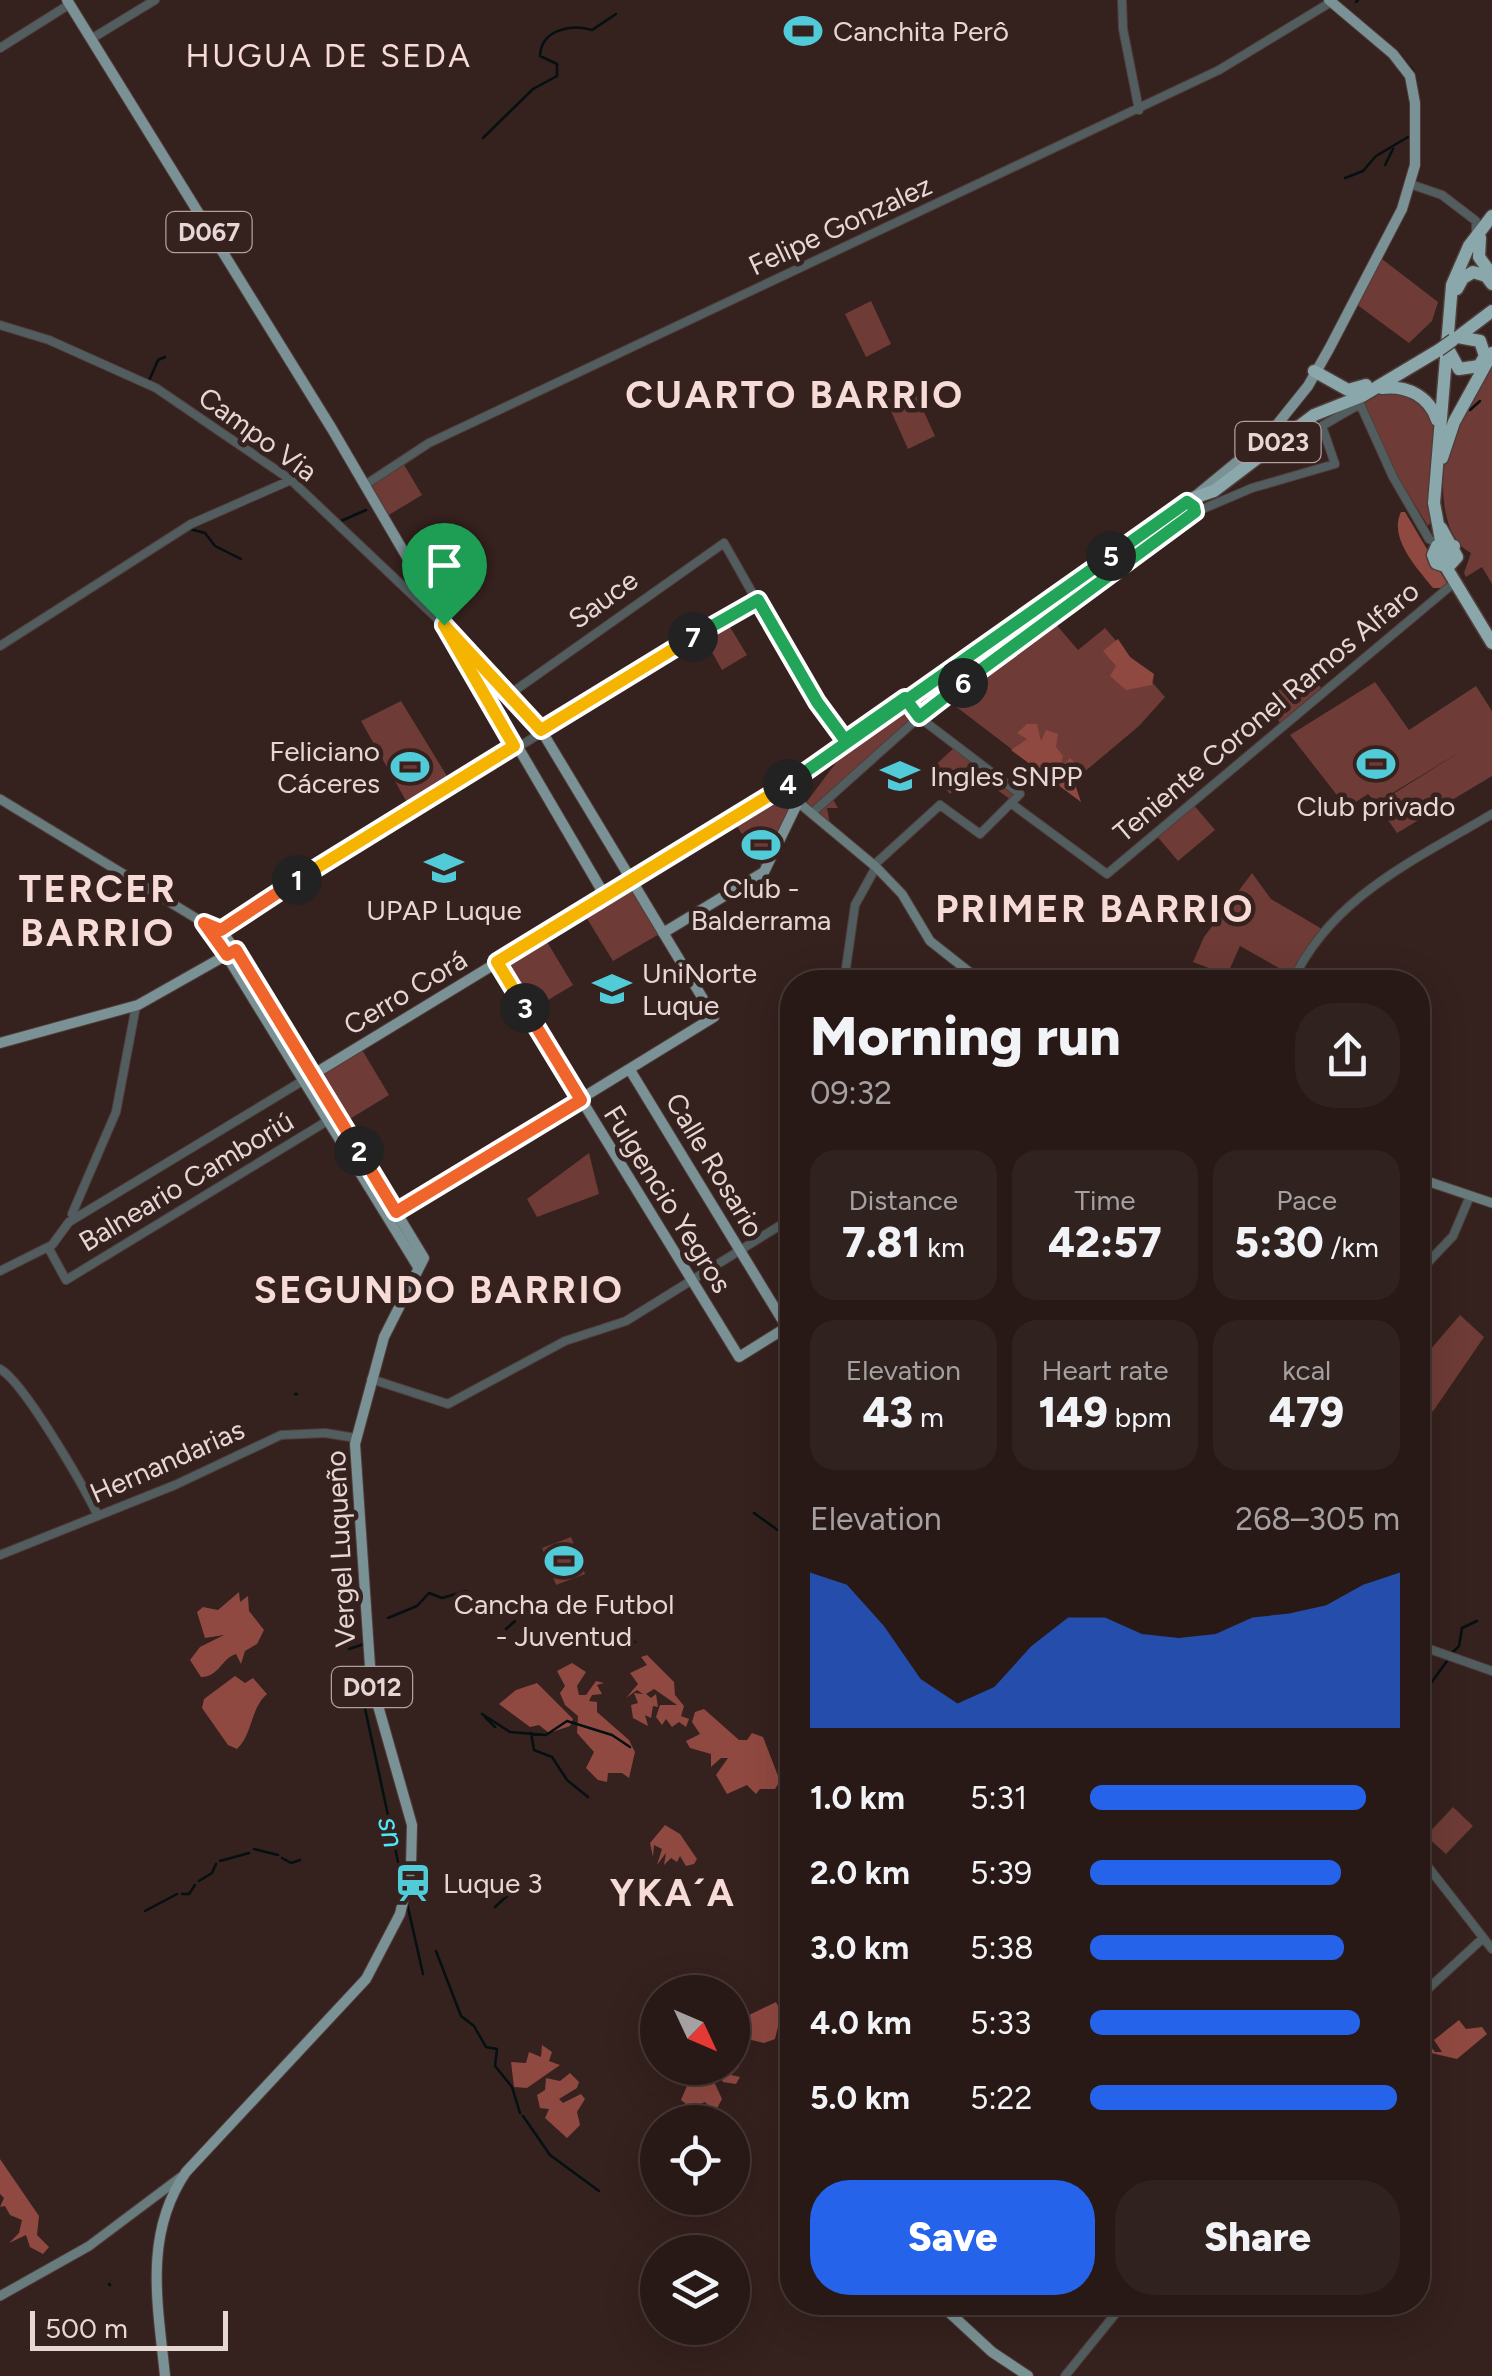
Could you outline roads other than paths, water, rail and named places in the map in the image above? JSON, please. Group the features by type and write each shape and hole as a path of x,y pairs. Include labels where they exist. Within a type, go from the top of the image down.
{"highway":[{"path":"1492,218 1477,237 1452,286 1439,430 1439,535 1448,569 1492,643"},
{"path":"1477,237 1480,258 1492,275"},
{"path":"1477,237 1456,290 1448,341 1439,535 1448,569 1492,632"},
{"path":"1456,290 1463,278 1473,272 1486,276 1492,284"},
{"name":"D023","path":"1193,506 1314,415 1370,392 1418,364 1491,303"},
{"name":"D023","path":"1320,372 1342,388 1361,388 1448,341"},
{"path":"1442,461 1454,422 1492,353"},
{"path":"1418,364 1411,380 1418,390 1432,392 1441,378"},
{"path":"1370,392 1391,387 1412,391 1428,403 1439,430"}],"main road":[{"path":"1193,506 1257,447 1320,372 1413,187 1414,85 1406,68 1330,1"},
{"name":"D067","path":"69,2 365,484 514,746 605,896"},
{"name":"D023","path":"605,896 764,799 904,701 1222,472 1289,410"},
{"name":"D023","path":"904,701 1193,506"},
{"name":"D067","path":"444,625 541,730 663,933"},
{"path":"787,783 798,802 875,866 906,899 930,941 967,970"},
{"path":"0,799 218,932"},
{"path":"392,1215 714,1017 663,933 764,872 798,802"},
{"name":"Cerro Corá","path":"308,1077 605,896"},
{"name":"D012","path":"218,932 392,1215"},
{"path":"0,1043 136,1006 232,952"},
{"name":"Fulgencio Yegros","path":"497,962 739,1357 780,1336"},
{"name":"Calle Rosario","path":"630,1070 780,1315"},
{"path":"1430,1182 1492,1204"},
{"name":"Vergel Luqueño","path":"184,2175 371,1972 395,1929 405,1896 412,1855 411,1820 371,1682 356,1438 384,1337 421,1262 392,1215"},
{"path":"0,2296 89,2246 184,2175"},
{"name":"D012","path":"165,2376 156,2242 184,2175"},
{"path":"952,2315 992,2352 1028,2376"}],"street":[{"path":"91,39 155,0"},
{"path":"1122,0 1123,29 1139,110"},
{"name":"Felipe Gonzalez","path":"365,484 429,444 1139,110 1250,53 1330,1"},
{"path":"0,48 69,2"},
{"path":"1413,187 1445,194 1478,218 1492,218"},
{"path":"1413,187 1442,196 1474,218 1477,237"},
{"name":"Campo Via","path":"0,325 49,340 156,388 291,480 444,625"},
{"path":"812,813 919,718 1193,506 1336,464 1322,426 1358,405 1448,569"},
{"path":"1377,443 1439,535"},
{"path":"0,646 191,524 291,480"},
{"name":"Sauce","path":"510,694 724,543 758,600"},
{"name":"Teniente Coronel Ramos Alfaro","path":"1012,804 1107,874 1448,569"},
{"path":"218,932 514,746 758,600 817,702 847,741"},
{"path":"846,970 855,905 875,866 940,805 980,834 1020,794 919,718 904,701"},
{"path":"1298,970 1313,941 1348,902 1492,814"},
{"path":"0,1271 48,1247 71,1218 121,1091 136,1006"},
{"path":"71,1218 308,1077"},
{"name":"Balneario Camboriú","path":"48,1247 66,1280 333,1118"},
{"path":"1430,1260 1453,1236 1470,1196"},
{"path":"371,1380 450,1400 476,1390 562,1342 626,1320 780,1225"},
{"path":"0,1369 14,1378 30,1400 98,1516"},
{"name":"Hernandarias","path":"0,1555 281,1435 325,1433 356,1438"},
{"path":"1430,1649 1492,1672"},
{"path":"1430,1870 1492,1949"},
{"path":"1430,1987 1482,1939"},
{"path":"1063,2376 1112,2315"}],"waterway":[{"path":"483,138 533,89 557,76 557,64 540,56 552,34 567,28 592,30 616,14"},
{"path":"1399,54 1413,71"},
{"path":"1415,78 1420,115"},
{"path":"1345,178 1363,171 1376,156 1408,137"},
{"path":"1385,165 1393,149"},
{"path":"148,383 158,360 165,357"},
{"path":"1470,410 1480,401"},
{"path":"246,504 288,485"},
{"path":"341,521 366,510"},
{"path":"190,529 205,533 215,546 241,559"},
{"path":"754,1513 779,1531"},
{"path":"388,1618 417,1606 429,1593 442,1598 466,1591"},
{"path":"506,1629 515,1621"},
{"path":"1452,1653 1459,1646 1462,1628 1477,1621"},
{"path":"624,1643 635,1642"},
{"path":"349,1649 364,1644"},
{"path":"1430,1683 1447,1661"},
{"name":"sn","path":"363,1699 403,1885"},
{"path":"482,1714 510,1732 546,1735 567,1721 612,1735 630,1747"},
{"path":"485,1717 495,1727"},
{"path":"531,1733 534,1750 552,1757 567,1780 588,1797"},
{"path":"254,1849 278,1855"},
{"path":"220,1861 249,1853"},
{"path":"282,1858 291,1863 300,1860"},
{"path":"199,1881 212,1873 216,1864"},
{"path":"182,1894 189,1894 195,1885"},
{"path":"145,1911 177,1894"},
{"path":"495,1907 507,1896"},
{"name":"sn","path":"407,1903 423,1974"},
{"path":"436,1951 461,2016 474,2026 486,2047 497,2049 495,2066 512,2087 520,2113"},
{"path":"523,2116 550,2155 599,2191"}],"place":[{"name":"Canchita Perô","path":"803,31"},
{"name":"Club privado","path":"1376,764"},
{"name":"Feliciano Cáceres","path":"410,767"},
{"name":"Ingles SNPP","path":"900,776"},
{"name":"Club - Balderrama","path":"761,845"},
{"name":"UPAP Luque","path":"444,868"},
{"name":"UniNorte Luque","path":"612,989"},
{"name":"Cancha de Futbol - Juventud","path":"564,1561"},
{"name":"Luque 3","path":"413,1883"}],"district":[{"name":"HUGUA DE SEDA","path":"329,56"},
{"name":"CUARTO BARRIO","path":"795,395"},
{"name":"PRIMER BARRIO","path":"1095,909"},
{"name":"TERCER BARRIO","path":"98,911"},
{"name":"SEGUNDO BARRIO","path":"439,1290"},
{"name":"YKA´A","path":"673,1893"}]}
